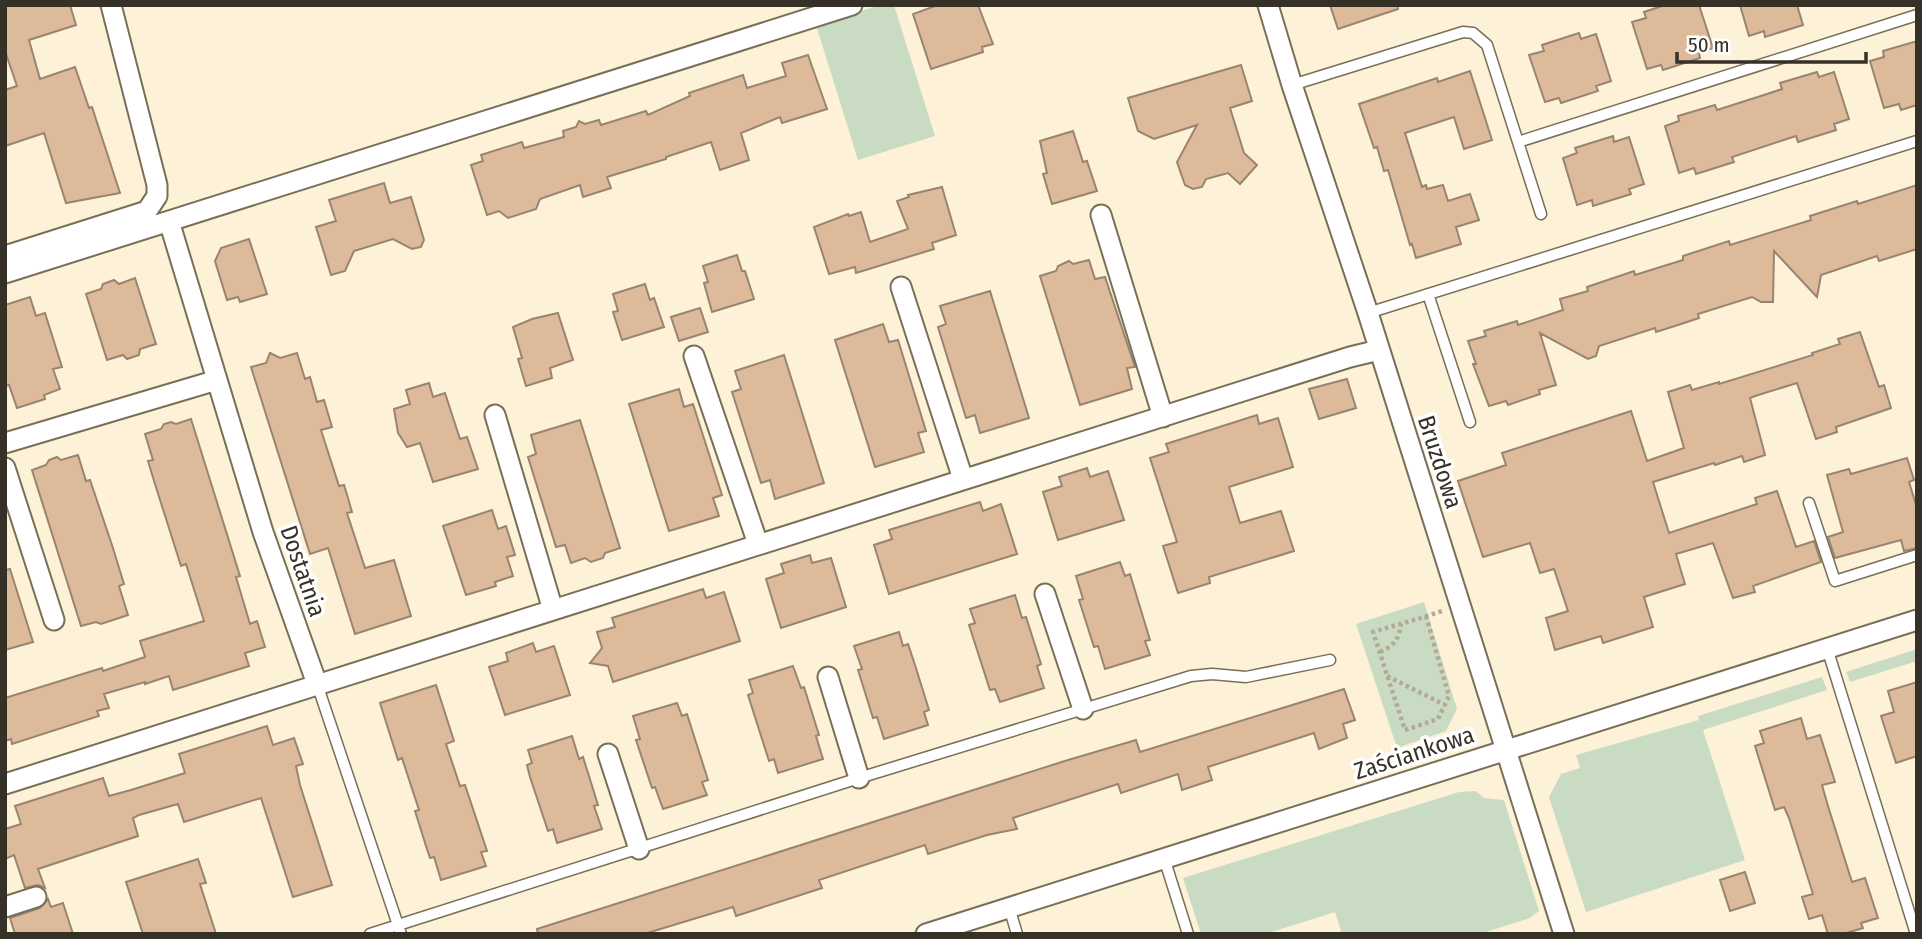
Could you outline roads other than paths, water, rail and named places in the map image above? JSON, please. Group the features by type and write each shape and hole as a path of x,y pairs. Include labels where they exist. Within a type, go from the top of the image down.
{"street":[{"path":"5,256 148,211 157,196 157,185 111,5"},
{"path":"5,274 852,5"},
{"name":"Bruzdowa","path":"1268,5 1564,934"},
{"path":"1101,215 1163,417"},
{"name":"Dostatnia","path":"169,221 263,532 317,684"},
{"path":"901,287 963,479"},
{"path":"5,784 963,479 1379,350"},
{"path":"694,356 758,544"},
{"path":"5,443 218,380"},
{"path":"495,415 553,610"},
{"path":"5,468 54,620"},
{"path":"1045,594 1083,709"},
{"name":"Zaściankowa","path":"926,934 1917,620"},
{"path":"828,677 859,778"},
{"path":"608,754 639,849"},
{"path":"5,907 36,898"}],"lane":[{"path":"1518,142 1917,15"},
{"path":"1292,85 1462,32 1473,33 1487,44 1541,214"},
{"path":"1367,313 1917,141"},
{"path":"1428,294 1469,422"},
{"path":"1809,503 1835,581 1917,555"},
{"path":"1827,648 1916,934"},
{"path":"370,934 400,929 859,778 1191,676 1213,674 1246,677 1330,660"},
{"name":"Dostatnia","path":"317,684 400,929"},
{"path":"1164,858 1188,934"},
{"path":"1009,907 1017,934"}]}
